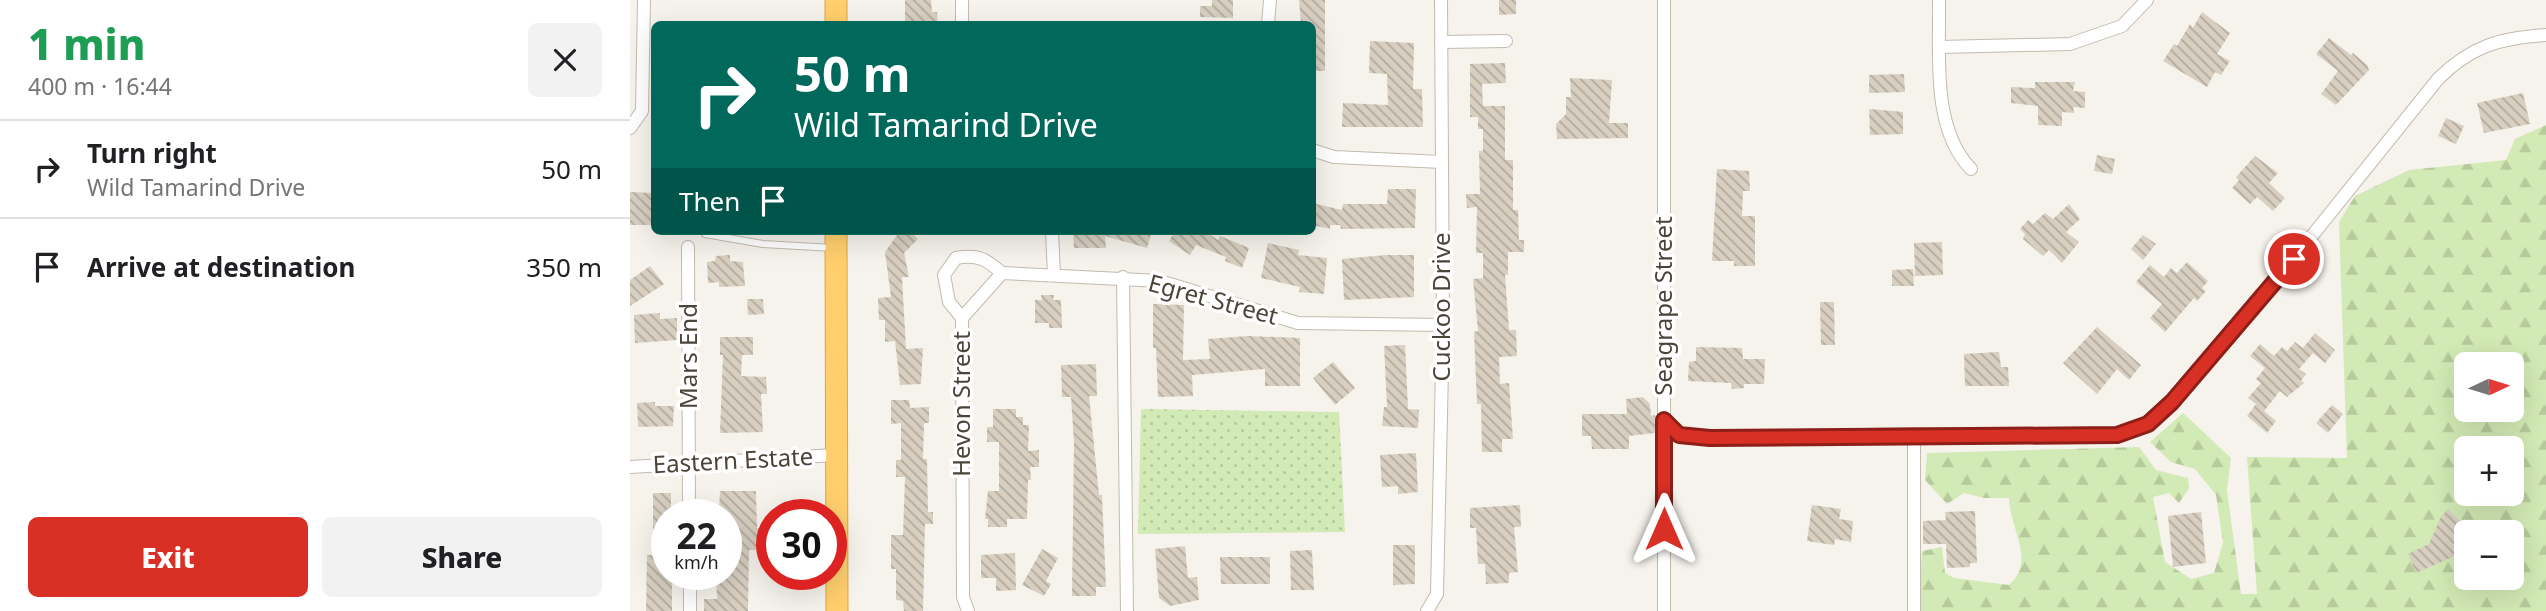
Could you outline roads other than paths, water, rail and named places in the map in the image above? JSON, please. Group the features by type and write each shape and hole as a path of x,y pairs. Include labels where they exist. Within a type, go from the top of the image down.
{"highway":[{"path":"836,0 836,21"},
{"path":"836,240 837,611"}],"street":[{"path":"630,128 642,111 644,0"},
{"path":"962,0 962,21"},
{"path":"1268,21 1270,0"},
{"name":"Cuckoo Drive","path":"1427,611 1437,594 1443,325 1441,0"},
{"name":"Seagrape Street","path":"1664,0 1664,611"},
{"path":"1939,0 1940,82 1947,121 1956,154 1971,169"},
{"path":"1940,47 2070,44 2122,26 2147,0"},
{"path":"1664,420 1679,435 1710,438 1914,434 2117,435 2148,424 2172,402 2250,313 2438,79 2460,57 2516,37 2546,35"},
{"path":"1441,42 1506,41"},
{"path":"1316,151 1334,157 1442,162"},
{"path":"1052,235 1054,275"},
{"name":"Mars End","path":"688,247 690,499"},
{"name":"Hevon Street","path":"968,611 963,597 962,317 949,302 944,290 944,275 948,265 956,257 981,256 1002,273"},
{"path":"962,317 1002,273"},
{"name":"Egret Street","path":"1002,273 1123,277 1160,281 1298,323 1443,325"},
{"path":"1123,277 1127,611"},
{"path":"1914,434 1914,611"},
{"name":"Eastern Estate","path":"630,467 835,455"},
{"path":"690,590 690,611"}],"lane":[{"path":"711,235 763,244 836,240"}]}
